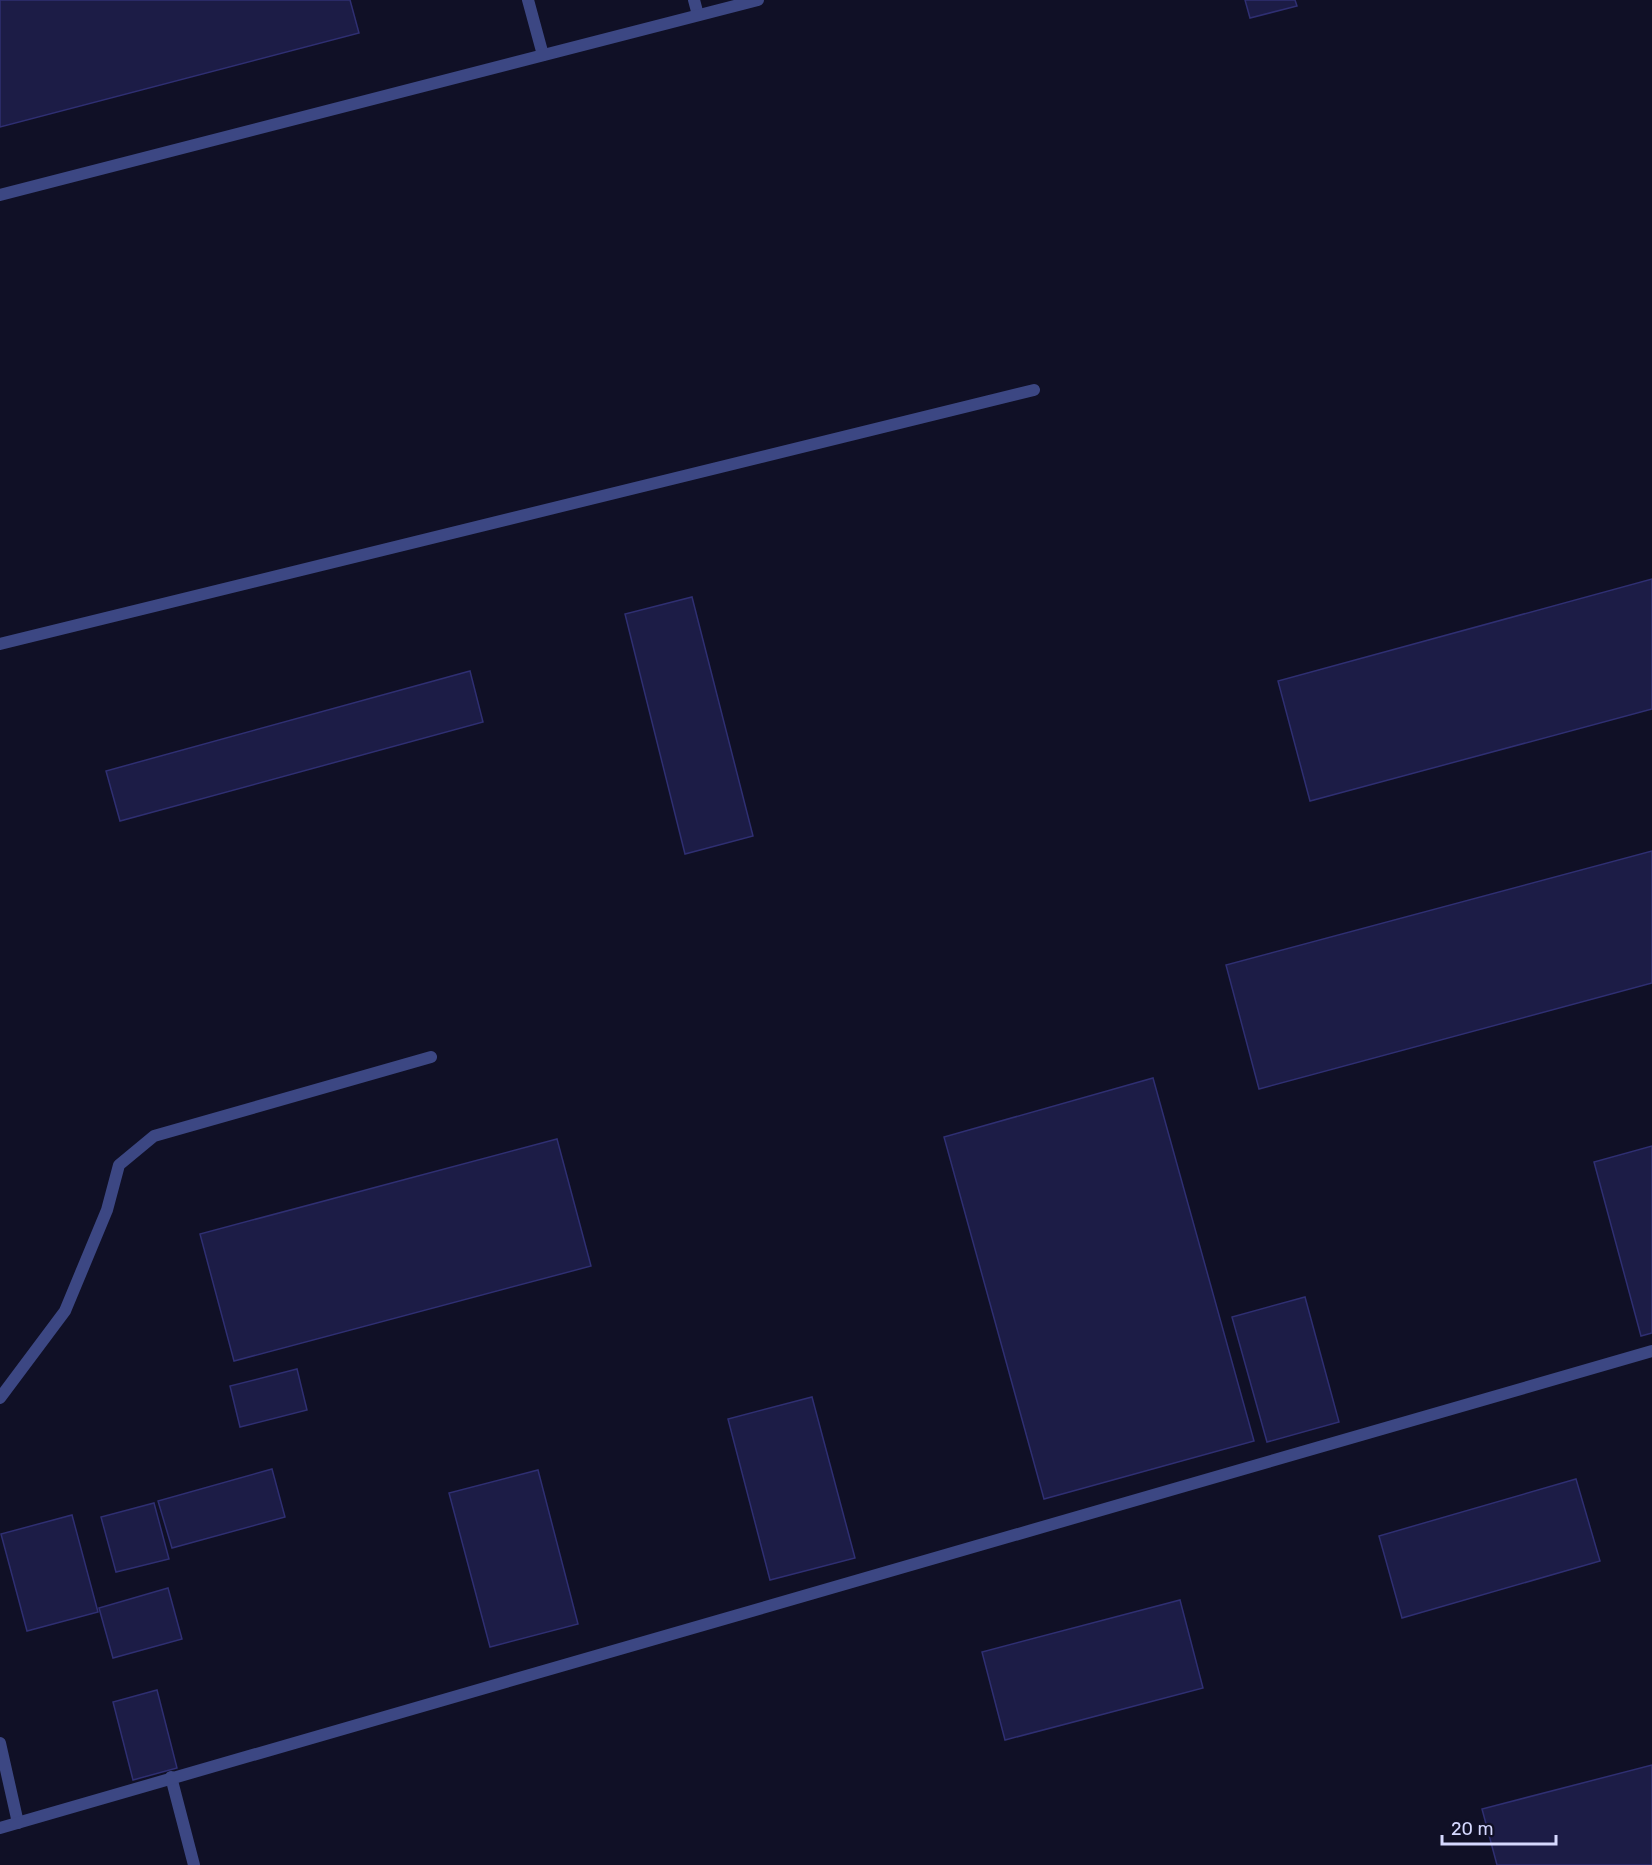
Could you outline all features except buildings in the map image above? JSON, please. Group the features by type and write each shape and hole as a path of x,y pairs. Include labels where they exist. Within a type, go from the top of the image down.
{"lane":[{"path":"528,0 543,55"},
{"path":"694,0 698,15"},
{"path":"0,195 758,0"},
{"path":"0,645 1034,390"},
{"path":"0,1398 66,1311 107,1210 119,1165 154,1136 431,1057"},
{"path":"0,1828 1652,1351"},
{"path":"0,1743 18,1823"},
{"path":"171,1777 194,1865"}]}
